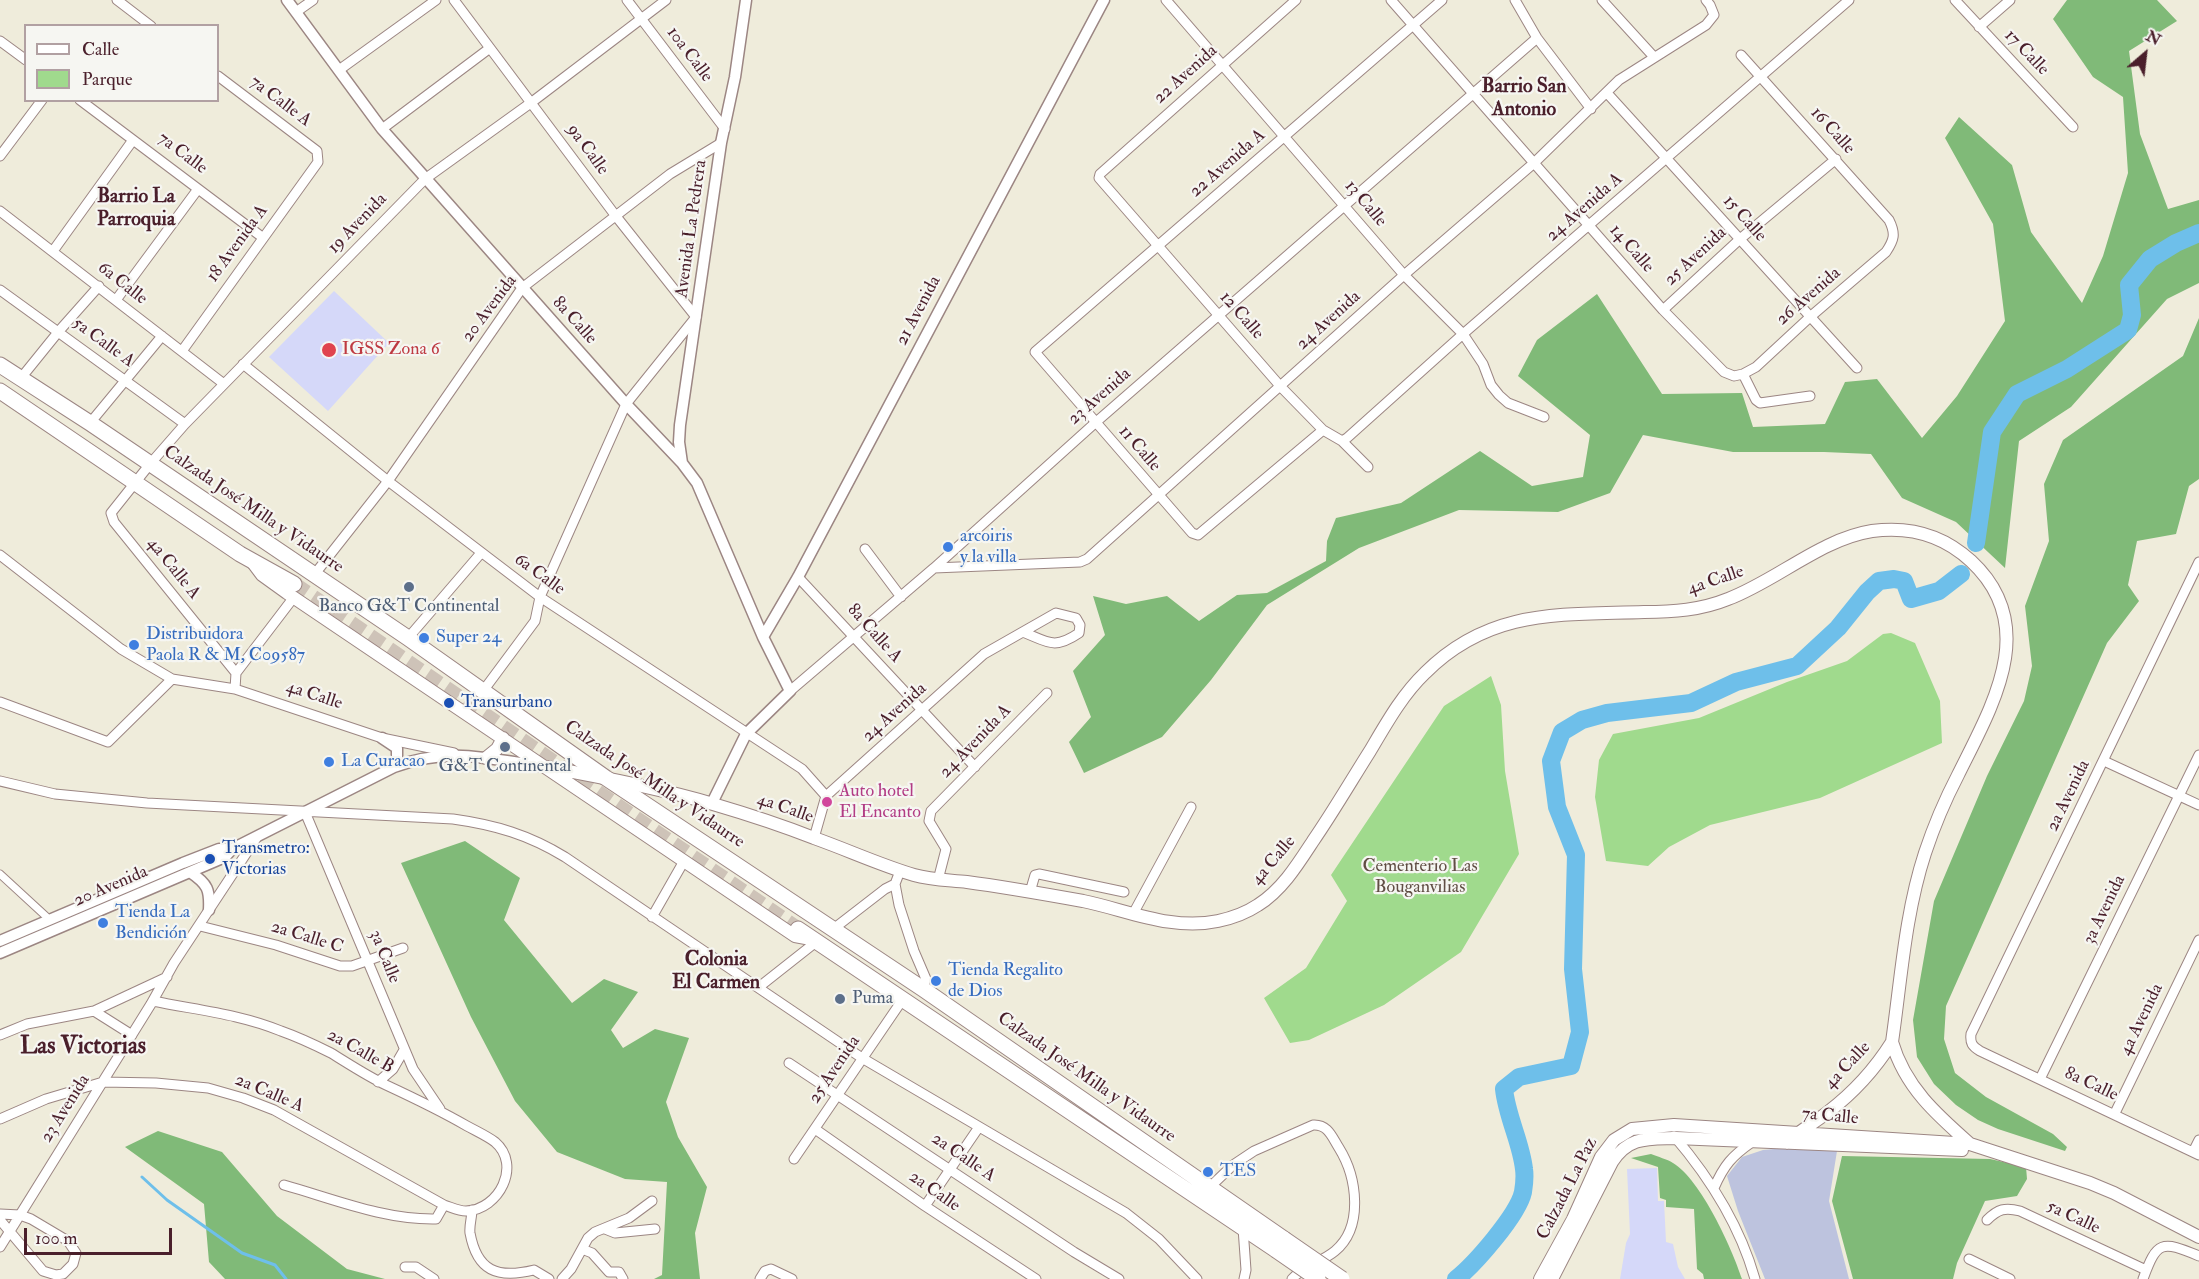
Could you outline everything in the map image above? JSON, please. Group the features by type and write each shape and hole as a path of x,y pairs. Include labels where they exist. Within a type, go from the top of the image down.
{"highway":[{"name":"Calzada José Milla y Vidaurre","path":"0,365 90,423 408,638 606,778 923,989 1210,1186 1280,1245"},
{"name":"Calzada José Milla y Vidaurre","path":"0,391 294,591"},
{"path":"69,438 84,439 129,469 143,468 150,464"},
{"path":"134,484 146,478 158,479 192,502 205,501"},
{"name":"Calzada José Milla y Vidaurre","path":"798,929 1243,1228 1280,1245"},
{"path":"1280,1245 1318,1279"},
{"path":"1280,1245 1342,1279"}],"main road":[{"name":"4a Calle","path":"546,767 606,778 712,803 900,871 938,880 1087,902 1171,923 1201,924 1232,918 1254,908 1283,883 1301,859 1387,722 1414,684 1425,672 1457,647 1489,630 1511,622 1547,615 1675,612 1702,607 1728,599 1846,538 1876,530 1918,531 1940,539 1961,552 1985,576 1999,601 2006,628 2006,663 1993,704 1947,797 1926,850 1916,885 1892,1042 1880,1061 1842,1100 1798,1132 1787,1143"},
{"name":"Calzada José Milla y Vidaurre","path":"294,591 503,738 795,936 815,941"},
{"path":"486,758 497,749 503,738"},
{"name":"4a Calle","path":"1892,1042 1897,1058 1911,1084 1937,1115 1976,1146"},
{"name":"7a Calle","path":"1669,1125 1798,1132 1976,1146 2090,1183 2199,1237"},
{"name":"Calzada La Paz","path":"1540,1279 1573,1219 1601,1157 1632,1129 1669,1125"},
{"name":"7a Calle","path":"1676,1138 1954,1150 1976,1146"},
{"name":"Calzada La Paz","path":"1620,1142 1676,1138"},
{"name":"Calzada La Paz","path":"1552,1279 1620,1142"}],"street":[{"path":"117,0 148,24"},
{"name":"8a Calle","path":"287,0 382,129 626,404 682,463 697,483 763,637 790,691"},
{"path":"296,12 313,0"},
{"path":"339,70 436,0"},
{"name":"9a Calle","path":"454,0 615,215 696,317"},
{"name":"10a Calle","path":"627,0 725,129"},
{"name":"19 Avenida","path":"111,513 185,424 425,179 532,102 666,0"},
{"name":"Avenida La Pedrera","path":"682,463 679,434 721,143 746,0"},
{"name":"21 Avenida","path":"763,637 798,577 1104,0"},
{"name":"13 Calle","path":"1166,0 1177,4 1223,64 1404,275 1463,334 1483,364 1491,385 1499,395 1508,403 1544,417"},
{"name":"22 Avenida","path":"1099,176 1296,0"},
{"name":"14 Calle","path":"1391,0 1663,310 1725,372 1739,375"},
{"name":"22 Avenida A","path":"1035,352 1442,0"},
{"path":"1515,0 1537,38 1591,109"},
{"path":"1602,0 1654,57"},
{"name":"24 Avenida","path":"934,568 1080,562 1087,559 1404,275 1534,163 1618,80 1707,25 1714,15 1706,0"},
{"name":"24 Avenida A","path":"1342,441 1849,0"},
{"name":"17 Calle","path":"1956,0 2073,127"},
{"path":"1979,27 2010,0"},
{"name":"23 Avenida","path":"712,803 746,734 790,691 901,597 1095,423 1537,38"},
{"path":"0,41 24,59"},
{"path":"382,129 490,48"},
{"name":"16 Calle","path":"1741,55 1836,159 1889,220 1894,231"},
{"name":"7a Calle A","path":"219,77 317,151 319,156"},
{"name":"15 Calle","path":"1607,93 1857,368"},
{"path":"0,156 40,102"},
{"name":"7a Calle","path":"83,102 262,237"},
{"path":"53,251 133,140"},
{"name":"20 Avenida","path":"314,575 388,481 522,288 670,174 721,143"},
{"name":"18 Avenida A","path":"182,351 318,162 319,156"},
{"name":"25 Avenida","path":"1663,310 1740,239 1836,159"},
{"name":"12 Calle","path":"1099,176 1281,387 1323,430 1342,441 1368,467"},
{"path":"116,300 198,189"},
{"name":"6a Calle","path":"0,211 224,384"},
{"name":"26 Avenida","path":"1739,375 1756,367 1809,317 1886,252 1893,240 1894,231"},
{"path":"21,378 99,286"},
{"name":"5a Calle A","path":"0,290 185,424"},
{"path":"483,691 535,621 540,597 626,404 696,317"},
{"path":"90,423 162,336"},
{"name":"11 Calle","path":"1035,352 1158,495 1192,533 1198,535 1323,430"},
{"name":"6a Calle","path":"243,364 388,481 540,597 802,769 826,796"},
{"path":"1739,375 1760,403 1810,396"},
{"name":"4a Calle A","path":"111,513 114,522 236,673"},
{"path":"865,549 901,597"},
{"path":"408,638 481,552"},
{"name":"4a Calle","path":"0,555 121,649 172,679 235,689 382,738 459,754 546,767"},
{"name":"2a Avenida","path":"1971,1044 1971,1034 2199,562"},
{"name":"8a Calle A","path":"798,577 975,767"},
{"path":"235,689 236,673 294,591"},
{"name":"24 Avenida","path":"826,796 984,654 1056,613 1076,618 1080,625 1079,633 1058,644 1023,632"},
{"path":"0,702 108,742 172,679"},
{"name":"24 Avenida A","path":"938,880 946,849 929,821 931,811 1047,693"},
{"path":"382,738 396,748 397,766"},
{"name":"20 Avenida","path":"0,941 54,924 225,857 232,849 397,766 415,759 459,754"},
{"name":"3a Avenida","path":"2040,1079 2199,755"},
{"path":"2104,761 2199,805"},
{"path":"0,781 55,794 147,803 453,819 508,830 528,837 565,857 862,1058 1126,1213 1159,1239 1197,1279"},
{"path":"814,838 826,796"},
{"path":"1133,914 1191,807"},
{"name":"3a Calle","path":"305,812 404,1050 413,1069 441,1111"},
{"name":"23 Avenida","path":"0,1247 167,976 257,837"},
{"name":"20 Avenida","path":"0,953 54,924 219,849 232,849"},
{"path":"652,917 684,861"},
{"path":"900,871 895,884 914,951 926,980 923,989"},
{"path":"190,872 203,880 210,895 209,910"},
{"path":"1029,892 1035,875 1039,873 1124,892"},
{"path":"0,874 54,924"},
{"path":"832,930 885,889 895,884"},
{"name":"2a Calle C","path":"200,926 276,945 334,965 347,967 403,948"},
{"name":"4a Avenida","path":"2115,1113 2199,940"},
{"path":"759,987 815,941"},
{"path":"0,1035 27,1024 94,1011 167,976"},
{"name":"25 Avenida","path":"794,1159 903,999"},
{"name":"2a Calle B","path":"153,1000 262,1023 330,1053 378,1082 441,1111 492,1140 506,1155 508,1170 502,1187 493,1198 472,1210"},
{"path":"94,1011 132,1035"},
{"name":"8a Calle","path":"1971,1044 1980,1051 2115,1113 2196,1154"},
{"path":"378,1082 393,1070 404,1050"},
{"name":"2a Calle A","path":"789,1063 1074,1252 1119,1279"},
{"name":"2a Calle A","path":"0,1119 46,1099 103,1082 192,1086 243,1098 289,1118 444,1205 465,1211 472,1210"},
{"path":"1210,1186 1233,1165 1254,1151 1313,1125 1327,1128 1343,1154 1351,1174 1355,1194 1351,1229 1346,1241 1333,1253 1297,1273 1292,1279"},
{"path":"1669,1125 1676,1138 1714,1188 1751,1264 1755,1279"},
{"path":"925,1206 979,1126"},
{"name":"2a Calle","path":"815,1129 925,1206 1036,1279"},
{"path":"2196,1154 2199,1140"},
{"path":"1714,1188 1722,1169 1752,1142"},
{"path":"284,1185 402,1218 436,1219 444,1205"},
{"path":"562,1279 571,1269 588,1238 595,1232 629,1218 652,1201"},
{"name":"5a Calle","path":"1987,1220 1997,1210 2007,1208 2020,1211 2144,1275"},
{"path":"472,1210 470,1231 481,1264 490,1272 522,1277 534,1270 549,1279"},
{"path":"0,1214 20,1215 31,1219 72,1245 76,1254 73,1264 63,1274 56,1275 44,1271 0,1220"},
{"path":"1243,1228 1246,1270 1244,1279"},
{"path":"605,1229 615,1233 655,1229"},
{"path":"2144,1275 2152,1254 2157,1248 2164,1246 2182,1249 2199,1256"},
{"path":"582,1249 592,1253 609,1272 619,1272 623,1279"},
{"path":"1969,1259 2010,1279"},
{"path":"405,1267 416,1267 434,1279"},
{"path":"760,1279 765,1271 771,1269 792,1279"}],"shaded area":[{"name":"IGSS Zona 6","path":"334,291 389,343 328,411 269,357"},
{"path":"1785,1148 1837,1151 1829,1201 1849,1279 1765,1279 1727,1176 1742,1157 1763,1150"},
{"path":"1657,1168 1658,1201 1664,1201 1666,1242 1673,1244 1678,1267 1685,1279 1620,1279 1626,1243 1630,1234 1627,1169"}],"green space":[{"path":"2067,0 2157,0 2177,21 2129,51 2140,134 2168,209 2199,200 2199,283 2167,299 2071,407 2019,441 2005,568 1956,522 1902,498 1871,454 1733,452 1643,435 1610,493 1558,512 1459,510 1359,548 1267,605 1211,680 1162,737 1084,773 1069,742 1091,717 1073,671 1105,635 1093,596 1126,604 1167,596 1199,621 1237,595 1267,593 1326,561 1327,541 1336,518 1401,503 1480,451 1532,486 1583,477 1590,435 1518,376 1537,340 1597,294 1662,394 1742,393 1753,427 1825,424 1845,382 1877,379 1922,438 1957,396 2005,321 1993,224 1945,138 1959,117 2012,165 2031,232 2082,303 2103,256 2128,173 2123,97 2093,77 2053,19"},
{"path":"2199,318 2199,479 2189,486 2176,534 2137,541 2128,585 2139,601 2107,643 1946,1006 1944,1039 1955,1073 1986,1097 2053,1134 2067,1147 2065,1151 1998,1129 1978,1120 1956,1105 1934,1084 1917,1057 1913,1020 1934,901 1987,776 2024,701 2032,666 2025,606 2049,541 2044,484 2063,440 2183,356"},
{"path":"1891,633 1915,643 1940,701 1942,743 1820,798 1710,825 1669,847 1648,866 1606,861 1595,797 1599,760 1613,734 1699,718 1787,682 1847,661 1883,634"},
{"name":"Cementerio Las Bouganvilias","path":"1491,676 1501,705 1505,771 1519,854 1461,952 1384,1005 1309,1040 1290,1043 1264,998 1306,968 1347,901 1331,875 1444,706"},
{"path":"465,841 520,878 504,920 572,1003 604,979 638,992 611,1030 623,1048 655,1029 689,1038 666,1102 678,1137 707,1187 695,1233 700,1279 654,1279 662,1275 667,1182 625,1179 557,1152 515,1101 471,1017 401,863"},
{"path":"158,1131 222,1152 277,1216 347,1269 385,1279 225,1279 209,1262 204,1204 125,1147"},
{"path":"1651,1154 1673,1163 1694,1184 1723,1233 1742,1279 1704,1279 1703,1274 1697,1269 1694,1209 1666,1207 1666,1200 1660,1198 1658,1167 1631,1158"},
{"path":"1842,1156 1990,1159 2026,1167 2027,1179 2017,1196 1985,1201 1957,1263 1953,1279 1853,1279 1832,1201"}],"waterway":[{"path":"1976,543 1992,432 2017,394 2067,369 2128,330 2132,315 2129,285 2150,259 2176,243 2199,233"},
{"path":"1456,1279 1484,1251 1504,1226 1523,1192 1522,1159 1504,1089 1519,1077 1571,1066 1580,1032 1573,969 1576,855 1557,807 1551,761 1562,732 1582,720 1607,713 1691,703 1736,682 1797,666 1838,628 1867,592 1879,581 1894,579 1904,581 1911,599 1939,591 1961,574"},
{"path":"142,1177 167,1200 242,1253 275,1265 286,1279"}],"tunnel":[{"path":"294,584 798,929"}],"place":[{"name":"IGSS Zona 6","path":"329,350"},
{"name":"arcoiris y la villa","path":"948,547"},
{"name":"Banco G&T Continental","path":"409,587"},
{"name":"Super 24","path":"424,638"},
{"name":"Distribuidora Paola R & M, C09587","path":"134,645"},
{"name":"Transurbano","path":"449,703"},
{"name":"G&T Continental","path":"505,747"},
{"name":"La Curacao","path":"329,762"},
{"name":"Auto hotel El Encanto","path":"827,802"},
{"name":"Transmetro: Victorias","path":"210,859"},
{"name":"Tienda La Bendición","path":"103,923"},
{"name":"Tienda Regalito de Dios","path":"936,981"},
{"name":"Puma","path":"840,999"},
{"name":"TES","path":"1208,1172"}],"district":[{"name":"Barrio San Antonio","path":"1524,100"},
{"name":"Barrio La Parroquia","path":"136,210"},
{"name":"Colonia El Carmen","path":"716,972"},
{"name":"Las Victorias","path":"83,1048"}]}
